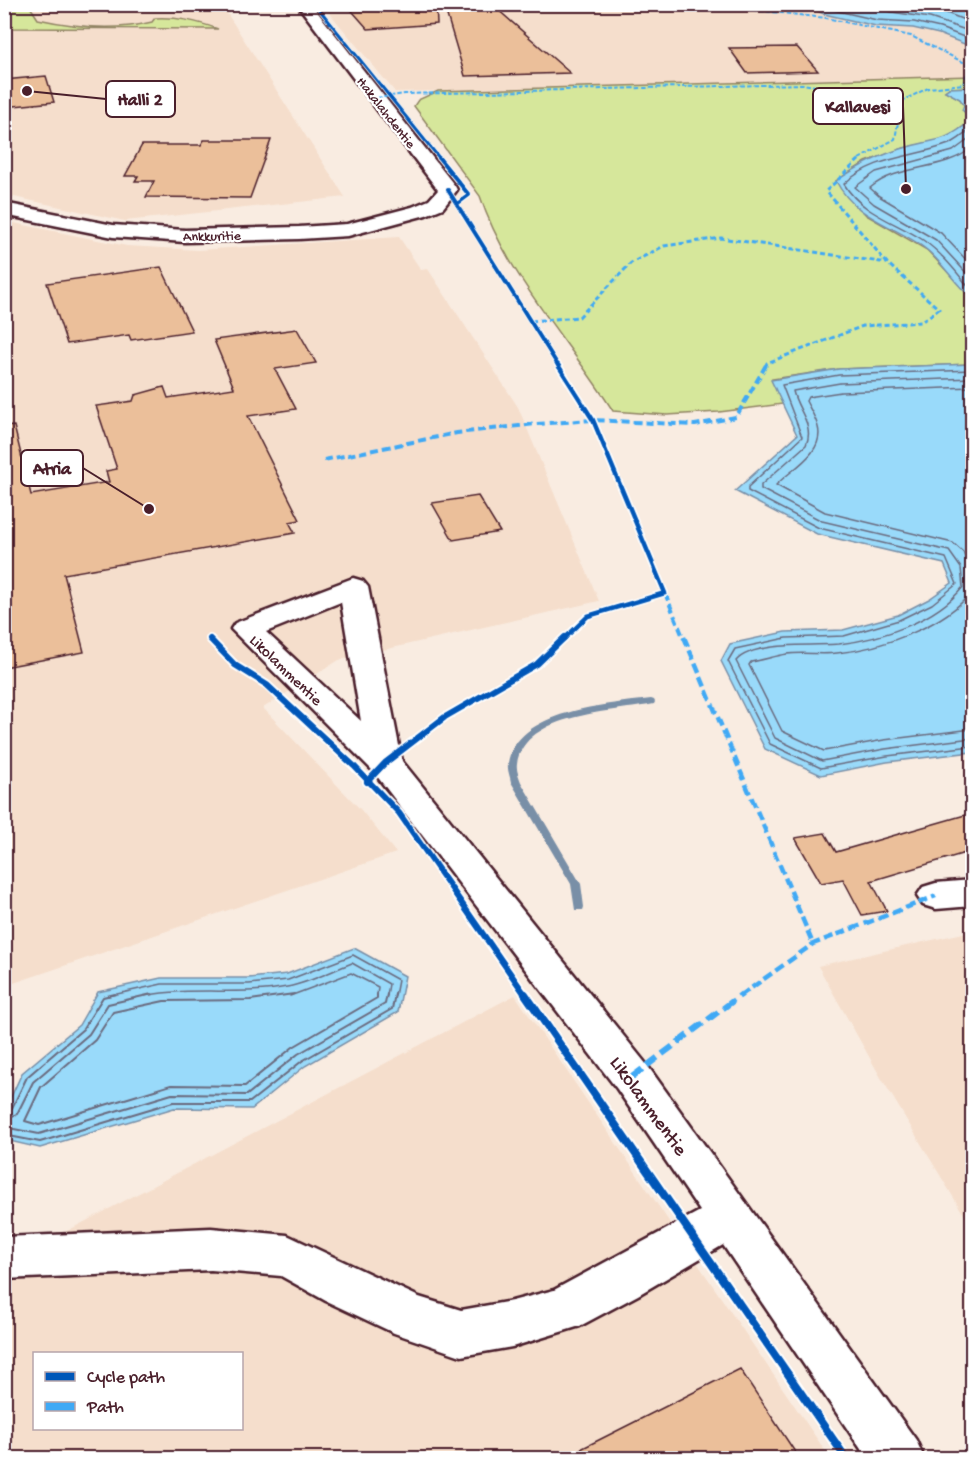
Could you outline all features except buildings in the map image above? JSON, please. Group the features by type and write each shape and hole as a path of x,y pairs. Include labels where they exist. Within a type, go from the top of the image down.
{"street":[{"name":"Hakalahdentie","path":"303,4 448,190 436,204 419,211"},
{"name":"Ankkuritie","path":"4,209 113,231 185,236 299,234 348,230 419,211"},
{"name":"Likolammentie","path":"385,763 352,586 246,629 385,763 632,1077 898,1458"},
{"path":"936,896 972,893"},
{"path":"4,1258 211,1249 287,1256 343,1286 411,1317 461,1333 512,1324 563,1310 621,1280 730,1217"}],"shaded area":[{"path":"221,4 345,197 125,221 5,195 5,5"},
{"path":"323,5 822,5 824,14 876,26 913,28 939,34 972,47 972,76 395,92"},
{"path":"4,221 127,246 198,250 399,237 421,270 428,269 518,407 599,601 339,660 263,708 361,810 396,853 5,986"},
{"path":"972,931 972,1228 880,1076 818,966"},
{"path":"515,995 830,1458 5,1458 4,1257 14,1259"}],"green space":[{"path":"5,5 29,5 38,19 66,24 110,27 138,25 152,22 155,18 171,18 218,29 5,28"},
{"path":"972,76 972,87 949,88 945,91 960,99 969,122 948,138 904,148 866,162 836,181 866,215 927,250 972,298 972,364 839,369 772,379 783,404 719,412 667,415 613,411 522,281 491,225 480,196 414,106 418,100 438,91"}],"water":[{"path":"822,5 972,5 972,47 939,34 913,28 876,26 824,14 817,11"},
{"path":"972,87 972,298 927,250 854,205 836,181 886,154 938,140 960,129 969,122 968,115 962,110 964,105 960,99 945,91 949,88"},
{"path":"972,364 972,752 887,762 821,775 765,749 721,661 730,644 785,632 843,630 898,615 929,599 952,583 944,564 817,534 735,491 797,435 771,380 839,369"},
{"path":"354,948 405,976 398,1012 305,1066 252,1109 174,1108 40,1148 5,1140 5,1110 22,1073 79,1025 98,992 161,978 249,978 287,974"}],"waterway":[{"path":"579,907 576,884 516,782 512,765 517,748 529,734 568,716 651,702"}],"marked path":[{"path":"377,98 405,94 803,84 902,101 928,88 964,84 969,65 911,36 826,18 700,4"},
{"path":"324,460 457,433 536,424 593,420 695,425 736,417 767,363 863,326 921,322 939,309 887,263 826,191 857,160 895,139 902,101"},
{"path":"531,321 579,317 631,263 664,246 721,238 887,263"},
{"path":"665,593 813,944"},
{"path":"632,1077 813,944 936,896"}],"cycle path":[{"path":"315,4 469,195 457,204"},
{"path":"367,782 385,763 445,717 537,664 588,616 665,593 593,420 448,190"},
{"path":"210,639 235,665 267,685 354,766 399,813 846,1458"}],"place":[{"name":"Halli 2","path":"27,91"},
{"name":"Kallavesi","path":"906,189"},
{"name":"Atria","path":"149,509"}]}
